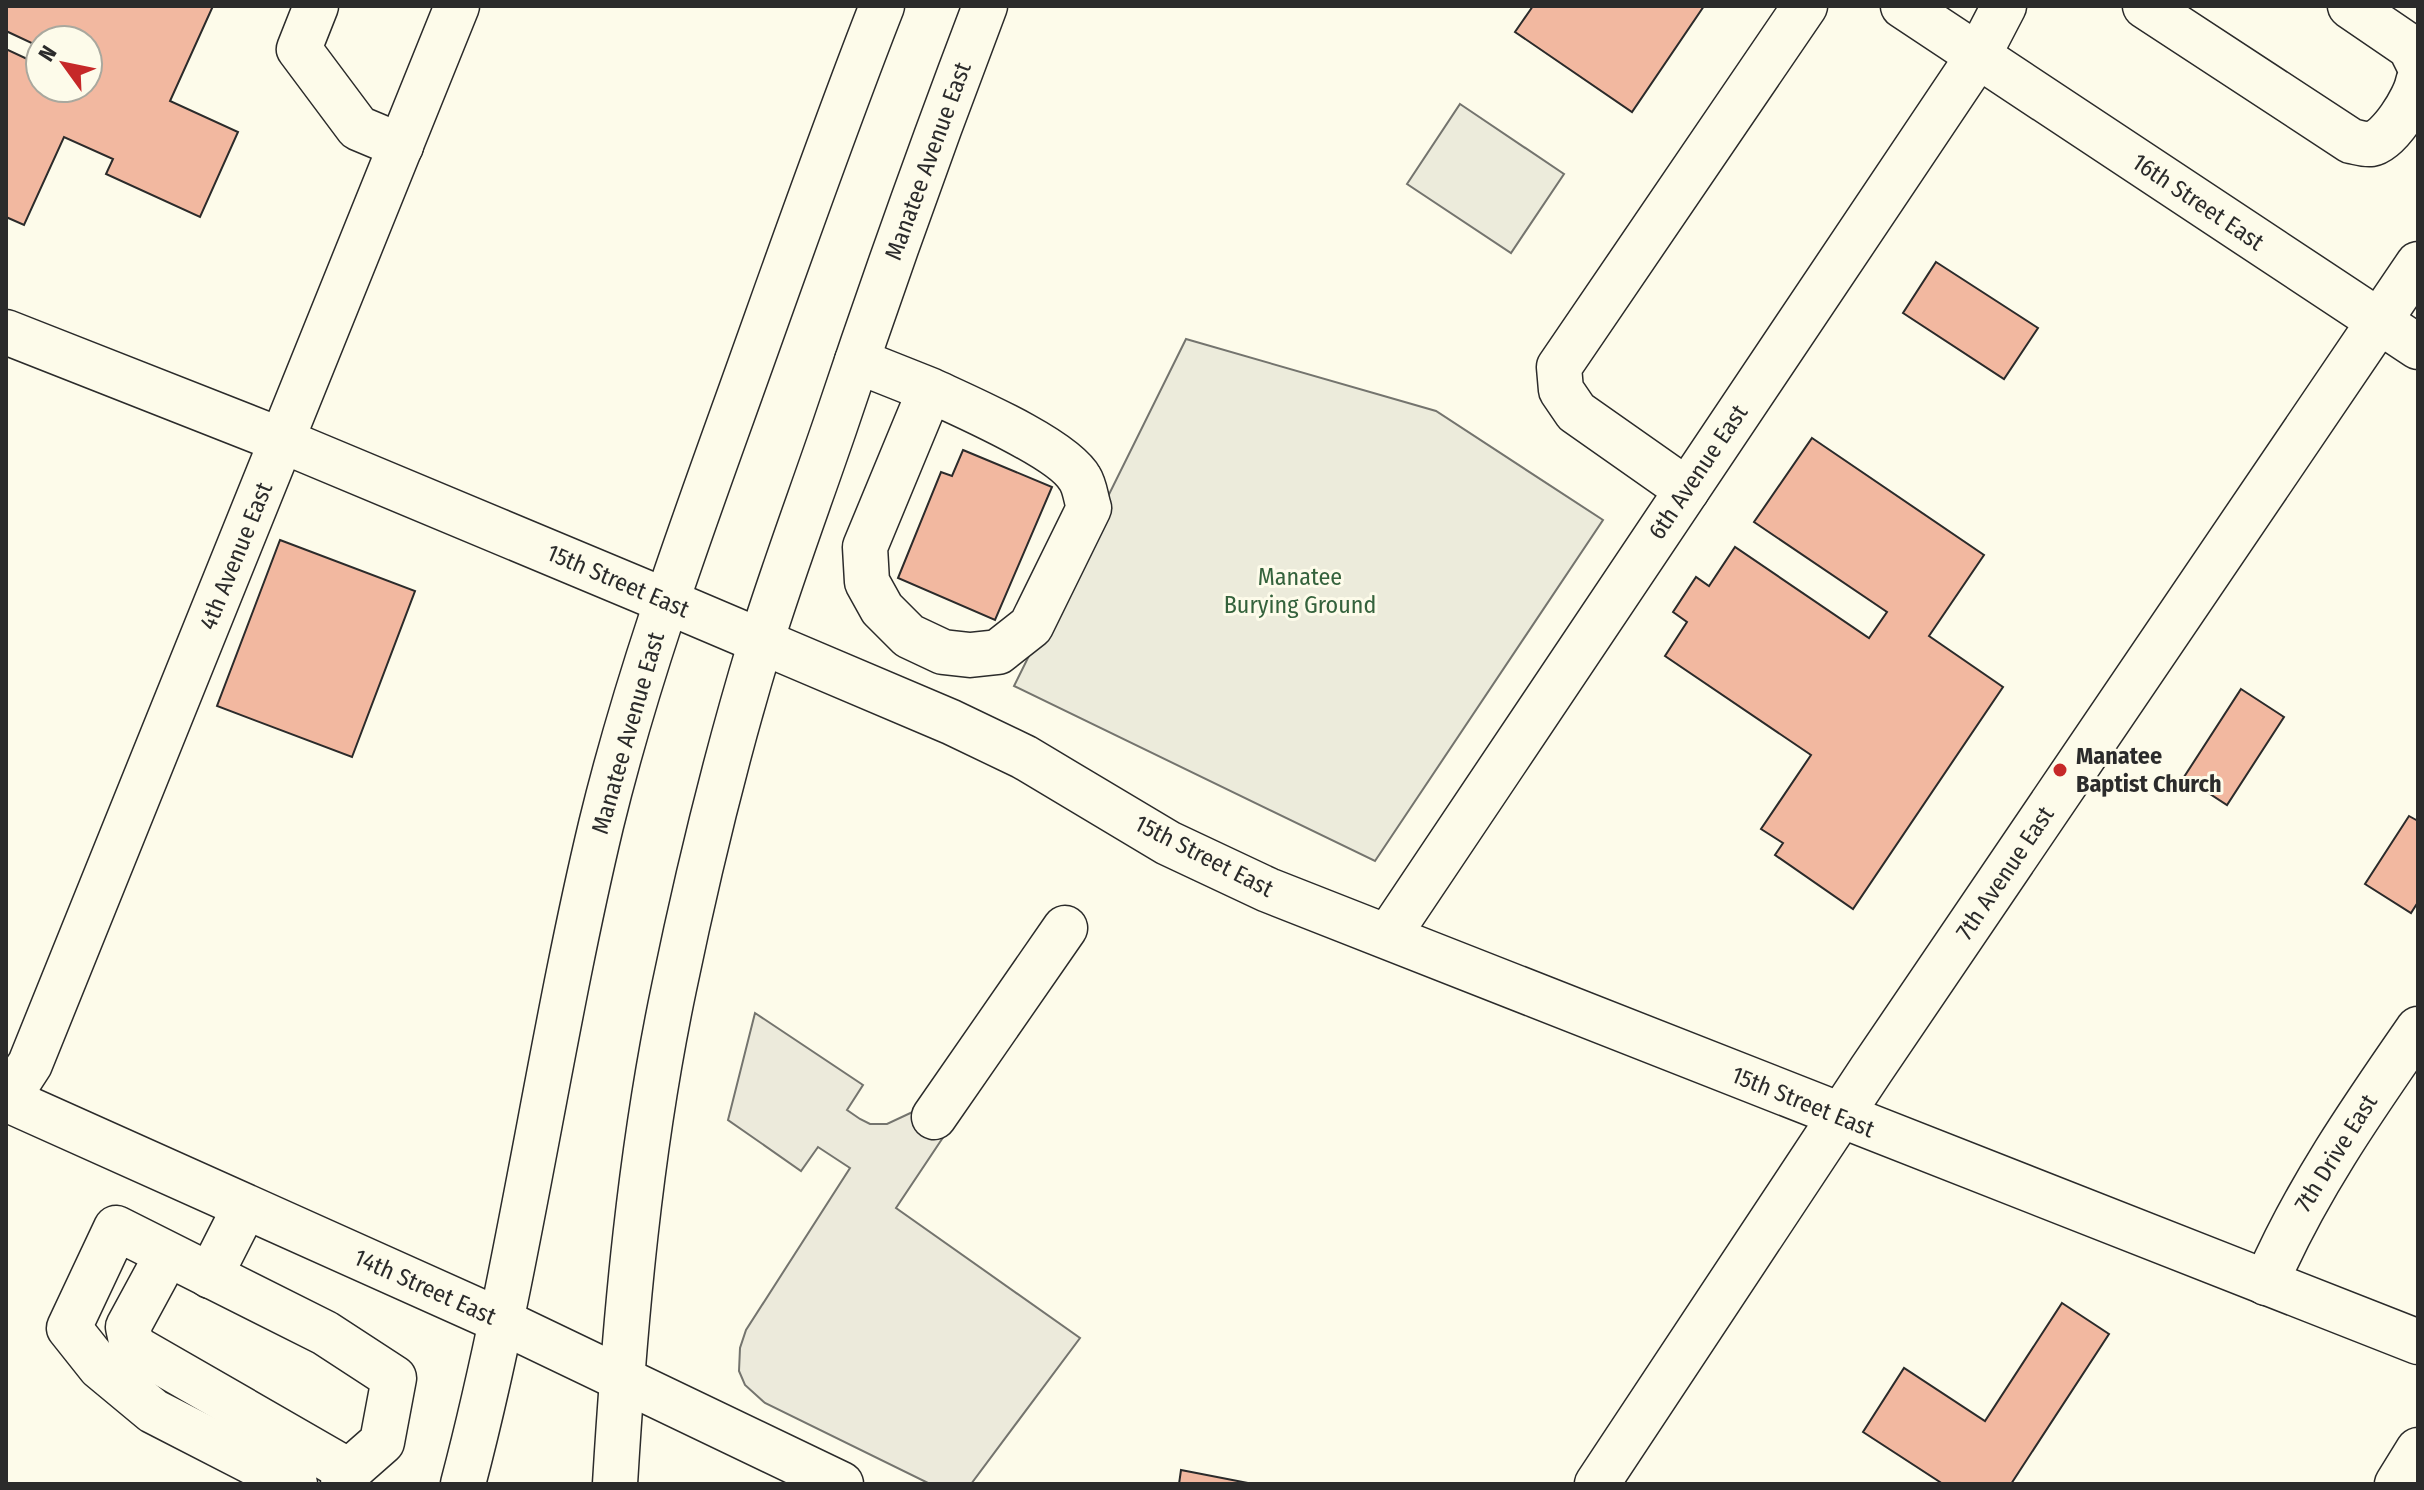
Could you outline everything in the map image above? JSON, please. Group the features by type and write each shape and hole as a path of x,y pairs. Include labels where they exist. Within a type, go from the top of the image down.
{"street":[{"path":"316,6 299,49 358,128 401,146"},
{"name":"4th Avenue East","path":"6,1099 30,1064 457,6"},
{"name":"Manatee Avenue East","path":"463,1484 501,1321 569,969 601,824 666,601 836,124 882,6"},
{"name":"Manatee Avenue East","path":"615,1484 621,1378 643,1170 673,991 714,811 761,643 857,361 985,6"},
{"path":"1687,490 1576,412 1561,390 1559,367 1805,6"},
{"name":"16th Street East","path":"1903,6 2418,347"},
{"name":"6th Avenue East","path":"1388,936 1978,56 2004,6"},
{"path":"2145,6 2351,141 2369,145 2386,138 2416,92 2418,82"},
{"path":"2350,6 2410,47 2418,63"},
{"name":"7th Avenue East","path":"1597,1484 1840,1117 2418,264"},
{"name":"15th Street East","path":"6,332 283,441 951,722 1024,757 1206,862 1268,890 2418,1342"},
{"path":"857,361 930,390 1003,424 1053,453 1080,477 1089,508 1031,626 998,652 970,655 943,652 909,636 882,609 867,582 865,547 930,390"},
{"path":"934,1117 1065,928"},
{"name":"7th Drive East","path":"2266,1283 2289,1229 2315,1184 2418,1029"},
{"name":"14th Street East","path":"6,1099 501,1321 841,1484"},
{"path":"210,1276 245,1207"},
{"path":"157,1249 128,1327 132,1346 220,1397 346,1478 382,1442 394,1378 325,1333 116,1228 69,1328 100,1367 153,1411 295,1484"},
{"path":"2397,1484 2418,1450"}],"green space":[{"path":"1460,104 1564,174 1511,253 1407,184"},
{"name":"Manatee Burying Ground","path":"1186,339 1436,411 1603,520 1375,861 1014,686"}],"shaded area":[{"path":"755,1013 863,1085 847,1110 860,1119 870,1124 887,1124 919,1109 948,1130 896,1208 1080,1338 971,1484 930,1484 765,1403 745,1385 739,1371 740,1348 746,1330 850,1168 818,1147 801,1171 728,1120"}],"building":[{"path":"6,6 213,6 170,101 238,132 200,217 106,174 113,159 64,137 24,225 6,217 6,49 24,57 24,104 104,104 104,24 24,24 24,39 6,31"},
{"path":"1533,6 1704,6 1632,112 1515,32"},
{"path":"1936,262 2038,328 2004,379 1903,313"},
{"path":"1812,438 1984,555 1929,636 2003,687 1853,909 1775,855 1783,843 1761,829 1811,755 1665,656 1687,622 1673,612 1696,577 1709,586 1735,547 1869,638 1887,612 1754,522"},
{"path":"963,450 1052,487 995,620 898,578 941,472 952,476"},
{"path":"280,540 415,591 352,757 217,706"},
{"path":"2241,689 2284,717 2227,805 2184,777"},
{"path":"2409,816 2418,821 2418,902 2411,913 2365,884"},
{"path":"2062,1303 2109,1334 2011,1484 1943,1484 1863,1432 1904,1368 1985,1421"},
{"path":"1181,1470 1253,1484 1179,1484"}],"place":[{"name":"Manatee Baptist Church","path":"2060,770"}]}
